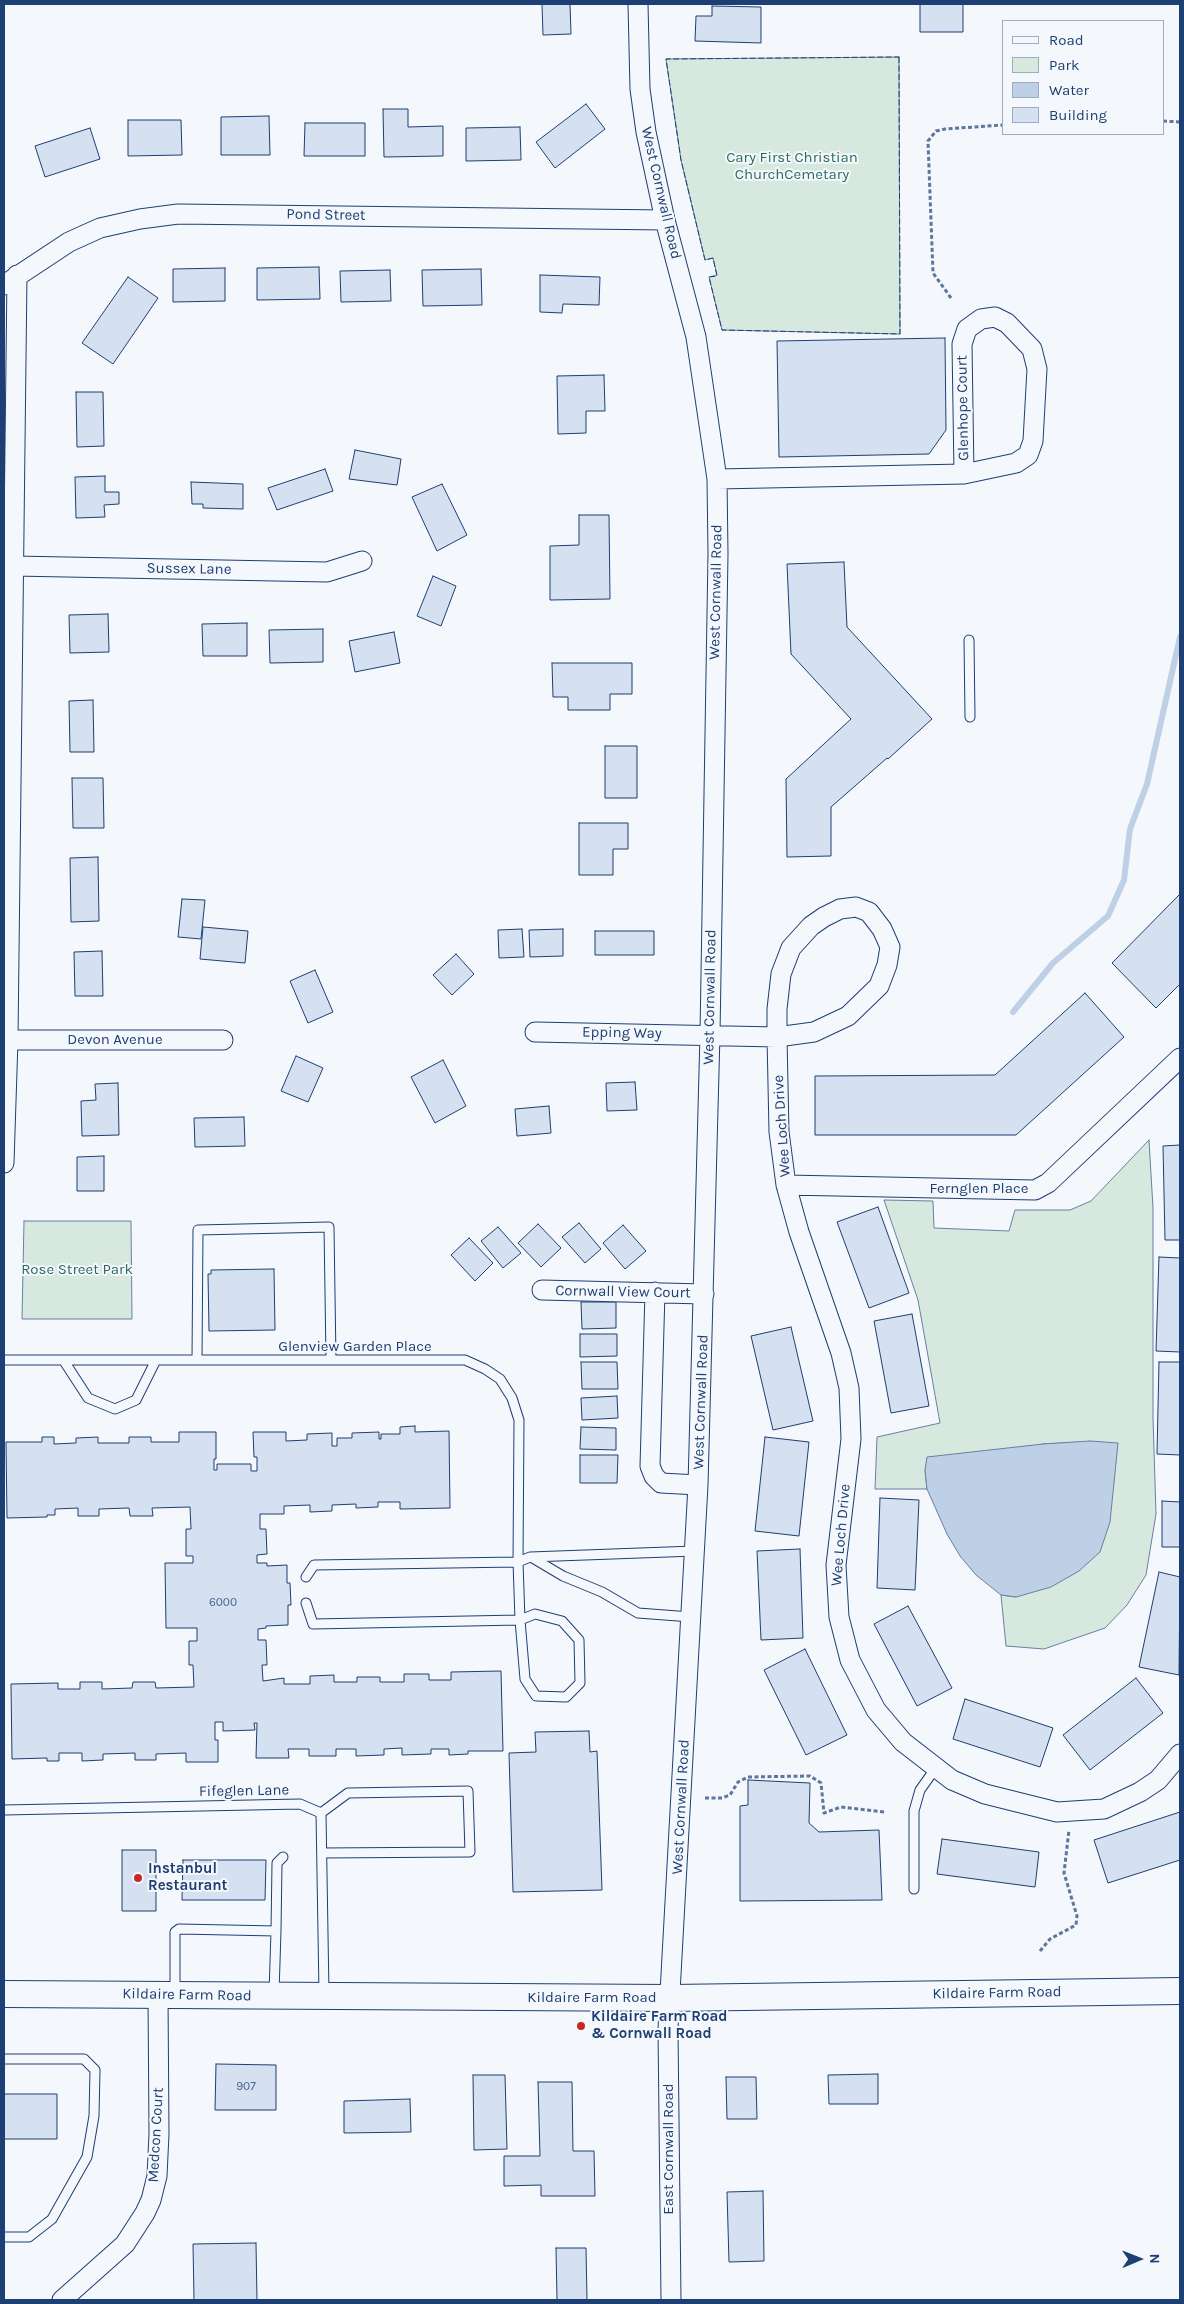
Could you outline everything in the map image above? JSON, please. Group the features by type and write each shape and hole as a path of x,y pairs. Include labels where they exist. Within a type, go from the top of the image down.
{"main road":[{"name":"Kildaire Farm Road","path":"4,1994 671,1998 1180,1991"}],"street":[{"name":"West Cornwall Road","path":"638,4 640,89 646,132 665,220 696,337 717,479 718,554 712,779 710,1034 704,1294 695,1551 671,1998"},
{"name":"Pond Street","path":"10,280 69,242 100,228 140,219 178,214 665,220"},
{"path":"4,1164 8,1040 14,566 10,280"},
{"name":"Glenhope Court","path":"717,479 964,474 1016,463 1028,454 1033,441 1037,369 1032,349 1007,323 995,317 981,319 967,329 962,344 964,474"},
{"name":"Sussex Lane","path":"14,566 327,572 362,561"},
{"path":"856,907 869,912 882,929 890,947 887,965 879,986 848,1016 814,1032 777,1036 777,1010 781,974 790,948 811,926 840,909 856,907"},
{"name":"Epping Way","path":"535,1032 777,1036"},
{"name":"Wee Loch Drive","path":"777,1036 779,1132 786,1185 799,1232 841,1353 849,1388 851,1439 836,1565 838,1608 843,1637 850,1660 876,1710 903,1742 935,1769 952,1780 985,1794 1037,1808 1068,1812 1104,1809 1140,1792 1158,1780 1180,1754"},
{"name":"Devon Avenue","path":"8,1040 223,1040"},
{"name":"Fernglen Place","path":"786,1185 1035,1190 1048,1183 1178,1064"},
{"name":"Cornwall View Court","path":"542,1290 704,1294"},
{"path":"654,1292 650,1466 654,1476 661,1483 698,1485"},
{"name":"Medcon Court","path":"62,2300 125,2244 151,2200 156,2176 167,1995"},
{"name":"East Cornwall Road","path":"671,1998 668,2029 671,2300"}],"lane":[{"path":"969,640 970,717"},
{"path":"197,1360 198,1230 329,1227 331,1360"},
{"name":"Glenview Garden Place","path":"4,1360 465,1360 485,1369 500,1379 512,1398 519,1420 518,1562 520,1620"},
{"path":"64,1360 88,1398 115,1409 136,1400 156,1360"},
{"path":"306,1578 314,1564 518,1562 530,1557 695,1551"},
{"path":"530,1557 563,1576 602,1592 638,1613 691,1616"},
{"path":"306,1603 313,1624 520,1620 535,1614 562,1621 580,1640 580,1683 566,1697 536,1696 525,1679 520,1620"},
{"path":"914,1889 914,1811 920,1790 935,1769"},
{"path":"322,1853 470,1852 468,1791 348,1793 321,1813 324,1997"},
{"name":"Fifeglen Lane","path":"8,1810 300,1804 321,1813"},
{"path":"274,1996 280,1860"},
{"path":"167,1995 175,1932 179,1929 276,1930"},
{"path":"4,2059 84,2059 95,2070 94,2116 87,2157 52,2219 29,2237 4,2237"}],"path":[{"path":"1164,122 1180,122"},
{"path":"951,298 933,273 928,140 936,131 945,128 1002,126"},
{"path":"705,1798 722,1798 730,1795 738,1782 748,1777 810,1776 821,1783 824,1813 841,1807 885,1812"},
{"path":"1040,1951 1050,1938 1076,1925 1077,1916 1064,1873 1069,1833 1068,1812"}],"green space":[{"name":"Cary First Christian ChurchCemetary","path":"899,57 900,334 722,330 709,277 717,275 713,258 705,260 681,160 666,59"},
{"path":"1149,1140 1153,1208 1153,1418 1156,1514 1146,1575 1127,1605 1105,1628 1044,1649 1006,1646 1001,1595 1016,1597 1064,1443 1043,1444 925,1470 927,1489 875,1489 877,1437 940,1423 918,1300 884,1200 933,1201 934,1228 1009,1231 1015,1210 1070,1210 1091,1201"},
{"name":"Rose Street Park","path":"24,1221 131,1221 132,1319 22,1319"}],"water":[{"path":"1090,1441 1118,1443 1110,1522 1100,1552 1079,1571 1051,1587 1016,1597 1001,1595 976,1575 960,1556 947,1534 927,1489 925,1470 927,1457 1043,1444"}],"building":[{"path":"542,4 570,4 571,34 543,35"},
{"path":"920,4 963,4 963,32 920,32"},
{"path":"712,6 761,7 761,43 695,41 696,16 712,16"},
{"path":"586,104 605,129 555,168 536,142"},
{"path":"383,109 408,109 408,127 443,126 443,156 384,157"},
{"path":"269,116 270,155 221,155 221,117"},
{"path":"128,120 181,120 182,155 128,156"},
{"path":"305,123 365,123 365,156 304,156"},
{"path":"520,127 521,160 466,161 466,128"},
{"path":"90,128 100,159 45,177 35,146"},
{"path":"319,267 320,299 257,300 257,268"},
{"path":"225,268 225,301 173,302 173,269"},
{"path":"481,269 482,305 423,306 422,270"},
{"path":"390,270 391,301 341,302 340,271"},
{"path":"540,275 600,277 599,305 563,304 562,313 540,312"},
{"path":"128,277 158,298 113,364 82,343"},
{"path":"945,338 946,430 929,454 779,457 777,341"},
{"path":"604,375 605,411 586,411 586,433 558,434 557,376"},
{"path":"76,392 103,392 104,446 77,447"},
{"path":"355,450 401,459 397,485 349,479"},
{"path":"325,469 333,491 277,510 268,488"},
{"path":"105,476 105,492 119,492 119,504 104,505 105,517 76,518 75,477"},
{"path":"191,482 243,484 243,509 203,508 203,504 192,504"},
{"path":"442,484 467,535 437,551 412,497"},
{"path":"579,515 609,515 610,599 550,600 550,546 579,545"},
{"path":"844,562 847,627 932,719 831,807 831,856 787,857 786,779 851,719 791,654 787,564"},
{"path":"433,576 456,586 441,626 417,616"},
{"path":"108,614 109,652 70,653 69,615"},
{"path":"247,623 247,656 203,656 202,624"},
{"path":"323,629 323,662 270,663 269,630"},
{"path":"394,632 400,663 355,672 349,641"},
{"path":"552,663 632,663 632,694 610,694 610,710 568,710 568,697 553,697"},
{"path":"93,700 94,752 70,752 69,701"},
{"path":"605,746 637,746 637,798 605,798"},
{"path":"72,778 103,778 104,828 73,828"},
{"path":"579,823 628,823 628,849 613,849 613,875 579,875"},
{"path":"98,857 99,921 71,922 70,858"},
{"path":"1180,894 1180,984 1156,1008 1112,963"},
{"path":"182,899 205,900 201,939 178,937"},
{"path":"203,927 248,931 245,963 200,959"},
{"path":"522,929 524,957 499,958 498,930"},
{"path":"563,929 563,956 530,957 529,930"},
{"path":"595,931 654,931 654,955 595,955"},
{"path":"102,951 103,996 75,996 74,952"},
{"path":"456,954 474,974 452,995 433,975"},
{"path":"315,970 333,1012 308,1023 290,981"},
{"path":"1085,993 1124,1037 1016,1135 815,1135 815,1076 995,1075"},
{"path":"296,1056 323,1068 308,1102 281,1091"},
{"path":"443,1060 466,1106 435,1123 411,1077"},
{"path":"635,1082 637,1110 607,1111 606,1083"},
{"path":"118,1083 119,1135 82,1136 81,1101 96,1100 95,1084"},
{"path":"549,1106 551,1133 517,1136 515,1109"},
{"path":"244,1117 245,1146 195,1147 194,1118"},
{"path":"1180,1145 1180,1240 1165,1240 1163,1146"},
{"path":"104,1156 104,1191 77,1191 77,1157"},
{"path":"878,1207 909,1293 869,1308 837,1222"},
{"path":"579,1223 601,1249 585,1263 562,1237"},
{"path":"538,1224 561,1248 541,1267 518,1243"},
{"path":"623,1225 646,1251 625,1269 603,1243"},
{"path":"498,1227 521,1253 503,1268 481,1241"},
{"path":"469,1238 493,1263 475,1281 451,1255"},
{"path":"1159,1257 1180,1258 1180,1352 1156,1351"},
{"path":"274,1269 275,1330 209,1331 208,1274 211,1274 211,1270"},
{"path":"581,1302 616,1302 616,1328 582,1329"},
{"path":"912,1314 929,1406 891,1413 874,1321"},
{"path":"791,1327 813,1421 773,1430 751,1336"},
{"path":"580,1334 617,1334 617,1356 580,1357"},
{"path":"581,1362 617,1362 618,1389 582,1389"},
{"path":"1159,1362 1180,1362 1180,1455 1157,1454"},
{"path":"617,1396 618,1418 582,1420 581,1398"},
{"path":"415,1426 415,1432 449,1431 450,1508 400,1509 400,1502 378,1502 378,1507 356,1508 356,1504 332,1505 332,1511 310,1512 310,1505 284,1506 284,1514 260,1514 260,1529 266,1529 267,1554 257,1555 257,1563 267,1563 267,1566 287,1565 287,1583 290,1583 291,1605 288,1605 288,1625 266,1626 266,1628 258,1629 258,1640 266,1640 267,1665 262,1665 263,1681 284,1678 284,1684 310,1684 310,1676 334,1675 334,1682 357,1682 357,1677 380,1677 380,1682 404,1682 404,1674 429,1674 429,1680 451,1680 451,1672 501,1671 503,1751 468,1751 468,1754 449,1755 449,1749 431,1749 431,1754 402,1755 402,1748 384,1749 384,1755 356,1756 356,1749 336,1749 336,1756 309,1756 309,1749 288,1749 289,1758 256,1758 257,1723 254,1723 255,1730 223,1731 223,1722 215,1722 215,1740 218,1740 218,1762 186,1762 186,1753 156,1754 156,1760 135,1760 135,1753 103,1754 103,1760 82,1761 82,1753 59,1753 59,1761 47,1761 47,1758 12,1759 11,1684 58,1683 58,1689 80,1689 80,1682 102,1682 102,1689 132,1688 133,1682 155,1682 156,1688 194,1687 193,1665 189,1665 189,1641 197,1641 197,1628 166,1628 165,1563 193,1563 193,1556 186,1556 186,1529 191,1529 190,1507 152,1508 153,1516 130,1516 129,1508 99,1509 99,1516 78,1516 78,1508 55,1509 55,1515 47,1515 47,1517 7,1518 6,1442 42,1442 42,1437 54,1437 54,1444 76,1443 76,1438 98,1437 98,1443 129,1443 129,1437 151,1437 151,1442 179,1442 179,1432 216,1432 214,1470 217,1470 217,1464 251,1464 251,1471 257,1471 257,1457 254,1457 253,1432 286,1432 286,1441 307,1440 307,1434 332,1433 332,1446 337,1446 337,1438 352,1438 352,1433 379,1432 379,1439 381,1439 381,1434 400,1434 400,1427"},
{"path":"581,1427 616,1428 616,1450 580,1449"},
{"path":"765,1437 809,1442 799,1536 755,1531"},
{"path":"580,1455 618,1455 617,1483 580,1483"},
{"path":"880,1498 919,1500 915,1590 877,1588"},
{"path":"1162,1501 1180,1502 1180,1547 1162,1547"},
{"path":"800,1549 803,1638 761,1640 757,1551"},
{"path":"1159,1572 1180,1577 1179,1675 1139,1667"},
{"path":"908,1606 952,1688 917,1706 874,1624"},
{"path":"805,1649 847,1735 806,1755 764,1670"},
{"path":"1136,1678 1163,1713 1090,1770 1063,1735"},
{"path":"965,1699 1053,1728 1040,1767 953,1739"},
{"path":"589,1731 590,1752 597,1751 602,1890 513,1892 509,1753 536,1752 535,1732"},
{"path":"748,1780 810,1783 809,1823 819,1832 879,1830 882,1900 740,1901 740,1806 748,1805"},
{"path":"1180,1812 1180,1860 1108,1883 1094,1840"},
{"path":"942,1839 1039,1852 1035,1887 937,1874"},
{"path":"122,1850 156,1850 156,1911 122,1911"},
{"path":"183,1860 266,1860 265,1900 182,1900"},
{"path":"216,2064 276,2065 276,2110 215,2110"},
{"path":"878,2074 878,2104 829,2104 828,2075"},
{"path":"473,2075 505,2075 507,2149 474,2150"},
{"path":"726,2077 756,2077 757,2119 727,2119"},
{"path":"538,2082 572,2082 573,2151 594,2151 595,2196 541,2196 541,2185 504,2186 504,2156 540,2156"},
{"path":"4,2094 57,2094 57,2139 4,2139"},
{"path":"410,2099 411,2132 344,2133 344,2101"},
{"path":"763,2191 764,2261 729,2262 727,2192"},
{"path":"256,2243 257,2300 194,2300 193,2244"},
{"path":"556,2248 586,2248 587,2300 557,2300"}],"waterway":[{"path":"1013,1012 1053,963 1108,916 1124,880 1130,829 1147,784 1180,637"}],"fence":[{"path":"899,57 900,334 722,330 709,277 717,276 713,258 705,260 681,160 666,59 899,57"}],"place":[{"name":"Instanbul Restaurant","path":"138,1878"},
{"name":"Kildaire Farm Road & Cornwall Road","path":"581,2026"}]}
